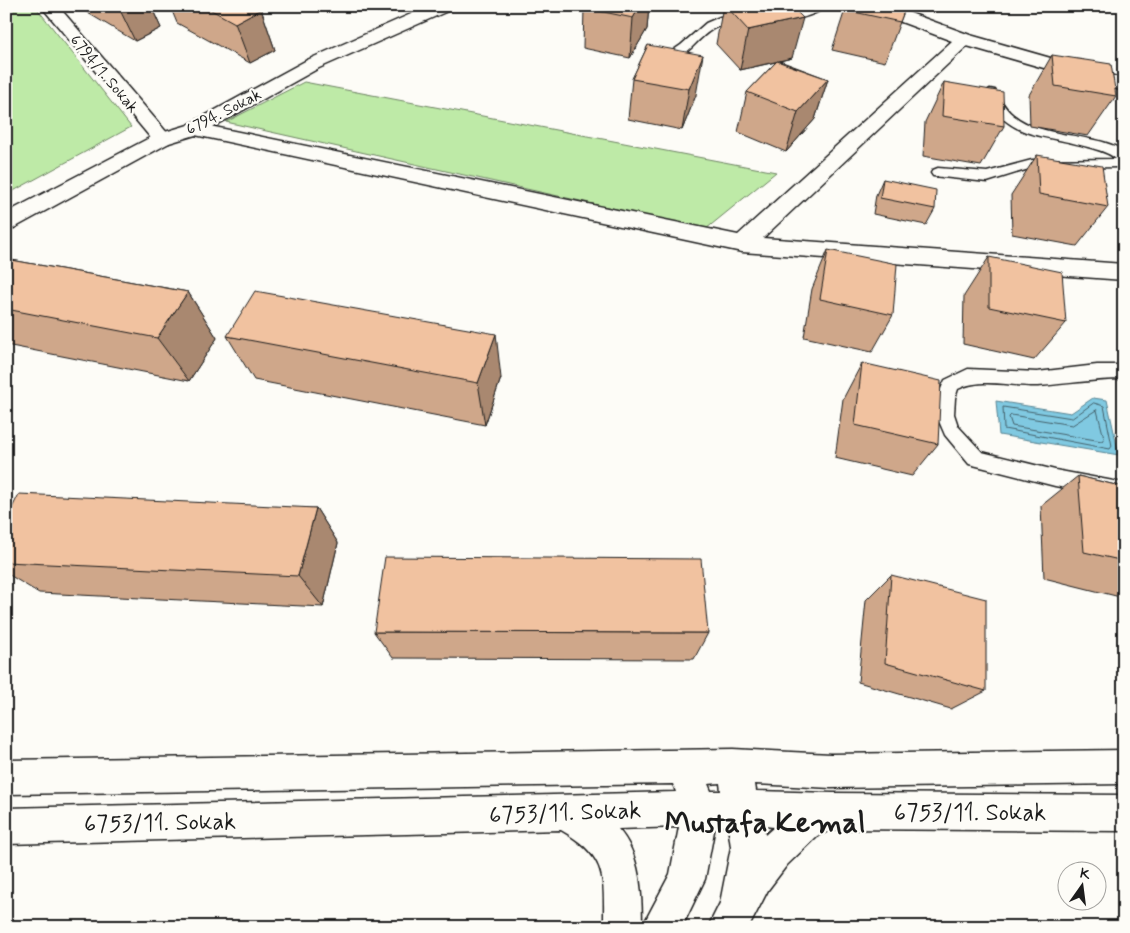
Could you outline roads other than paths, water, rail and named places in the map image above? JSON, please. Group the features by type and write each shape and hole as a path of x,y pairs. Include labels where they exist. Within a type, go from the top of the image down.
{"street":[{"name":"6794/1. Sokak","path":"49,6 162,139"},
{"name":"6794. Sokak","path":"6,223 162,139 195,129 313,64 444,6"},
{"path":"875,6 964,39 1124,85"},
{"path":"742,244 964,39"},
{"path":"195,129 742,244 1124,272"},
{"path":"733,766 743,808 749,847 733,918"},
{"name":"6753/11. Sokak","path":"6,777 733,766 831,771 1124,767"},
{"path":"661,927 687,879 701,809 682,767"},
{"name":"6753/11. Sokak","path":"6,826 743,808 833,811 1124,813"},
{"path":"733,918 755,877 774,852 804,823 833,811"},
{"path":"565,813 587,826 609,845 618,865 623,927"}],"lane":[{"path":"768,17 794,17 821,6"},
{"path":"668,58 687,49 705,28 737,16 753,17"},
{"path":"990,92 998,109 1017,124 1038,133 1094,143 1119,152 1124,159"},
{"path":"938,172 987,177 1032,164 1124,163"},
{"path":"1124,372 1097,372 1037,379 968,376 952,385 946,398 945,414 951,430 976,458 1055,478 1124,491"}],"water":[{"path":"1093,398 1107,400 1119,455 999,435 996,401 1071,413"}],"district":[{"name":"Mustafa Kemal","path":"765,822"}]}
